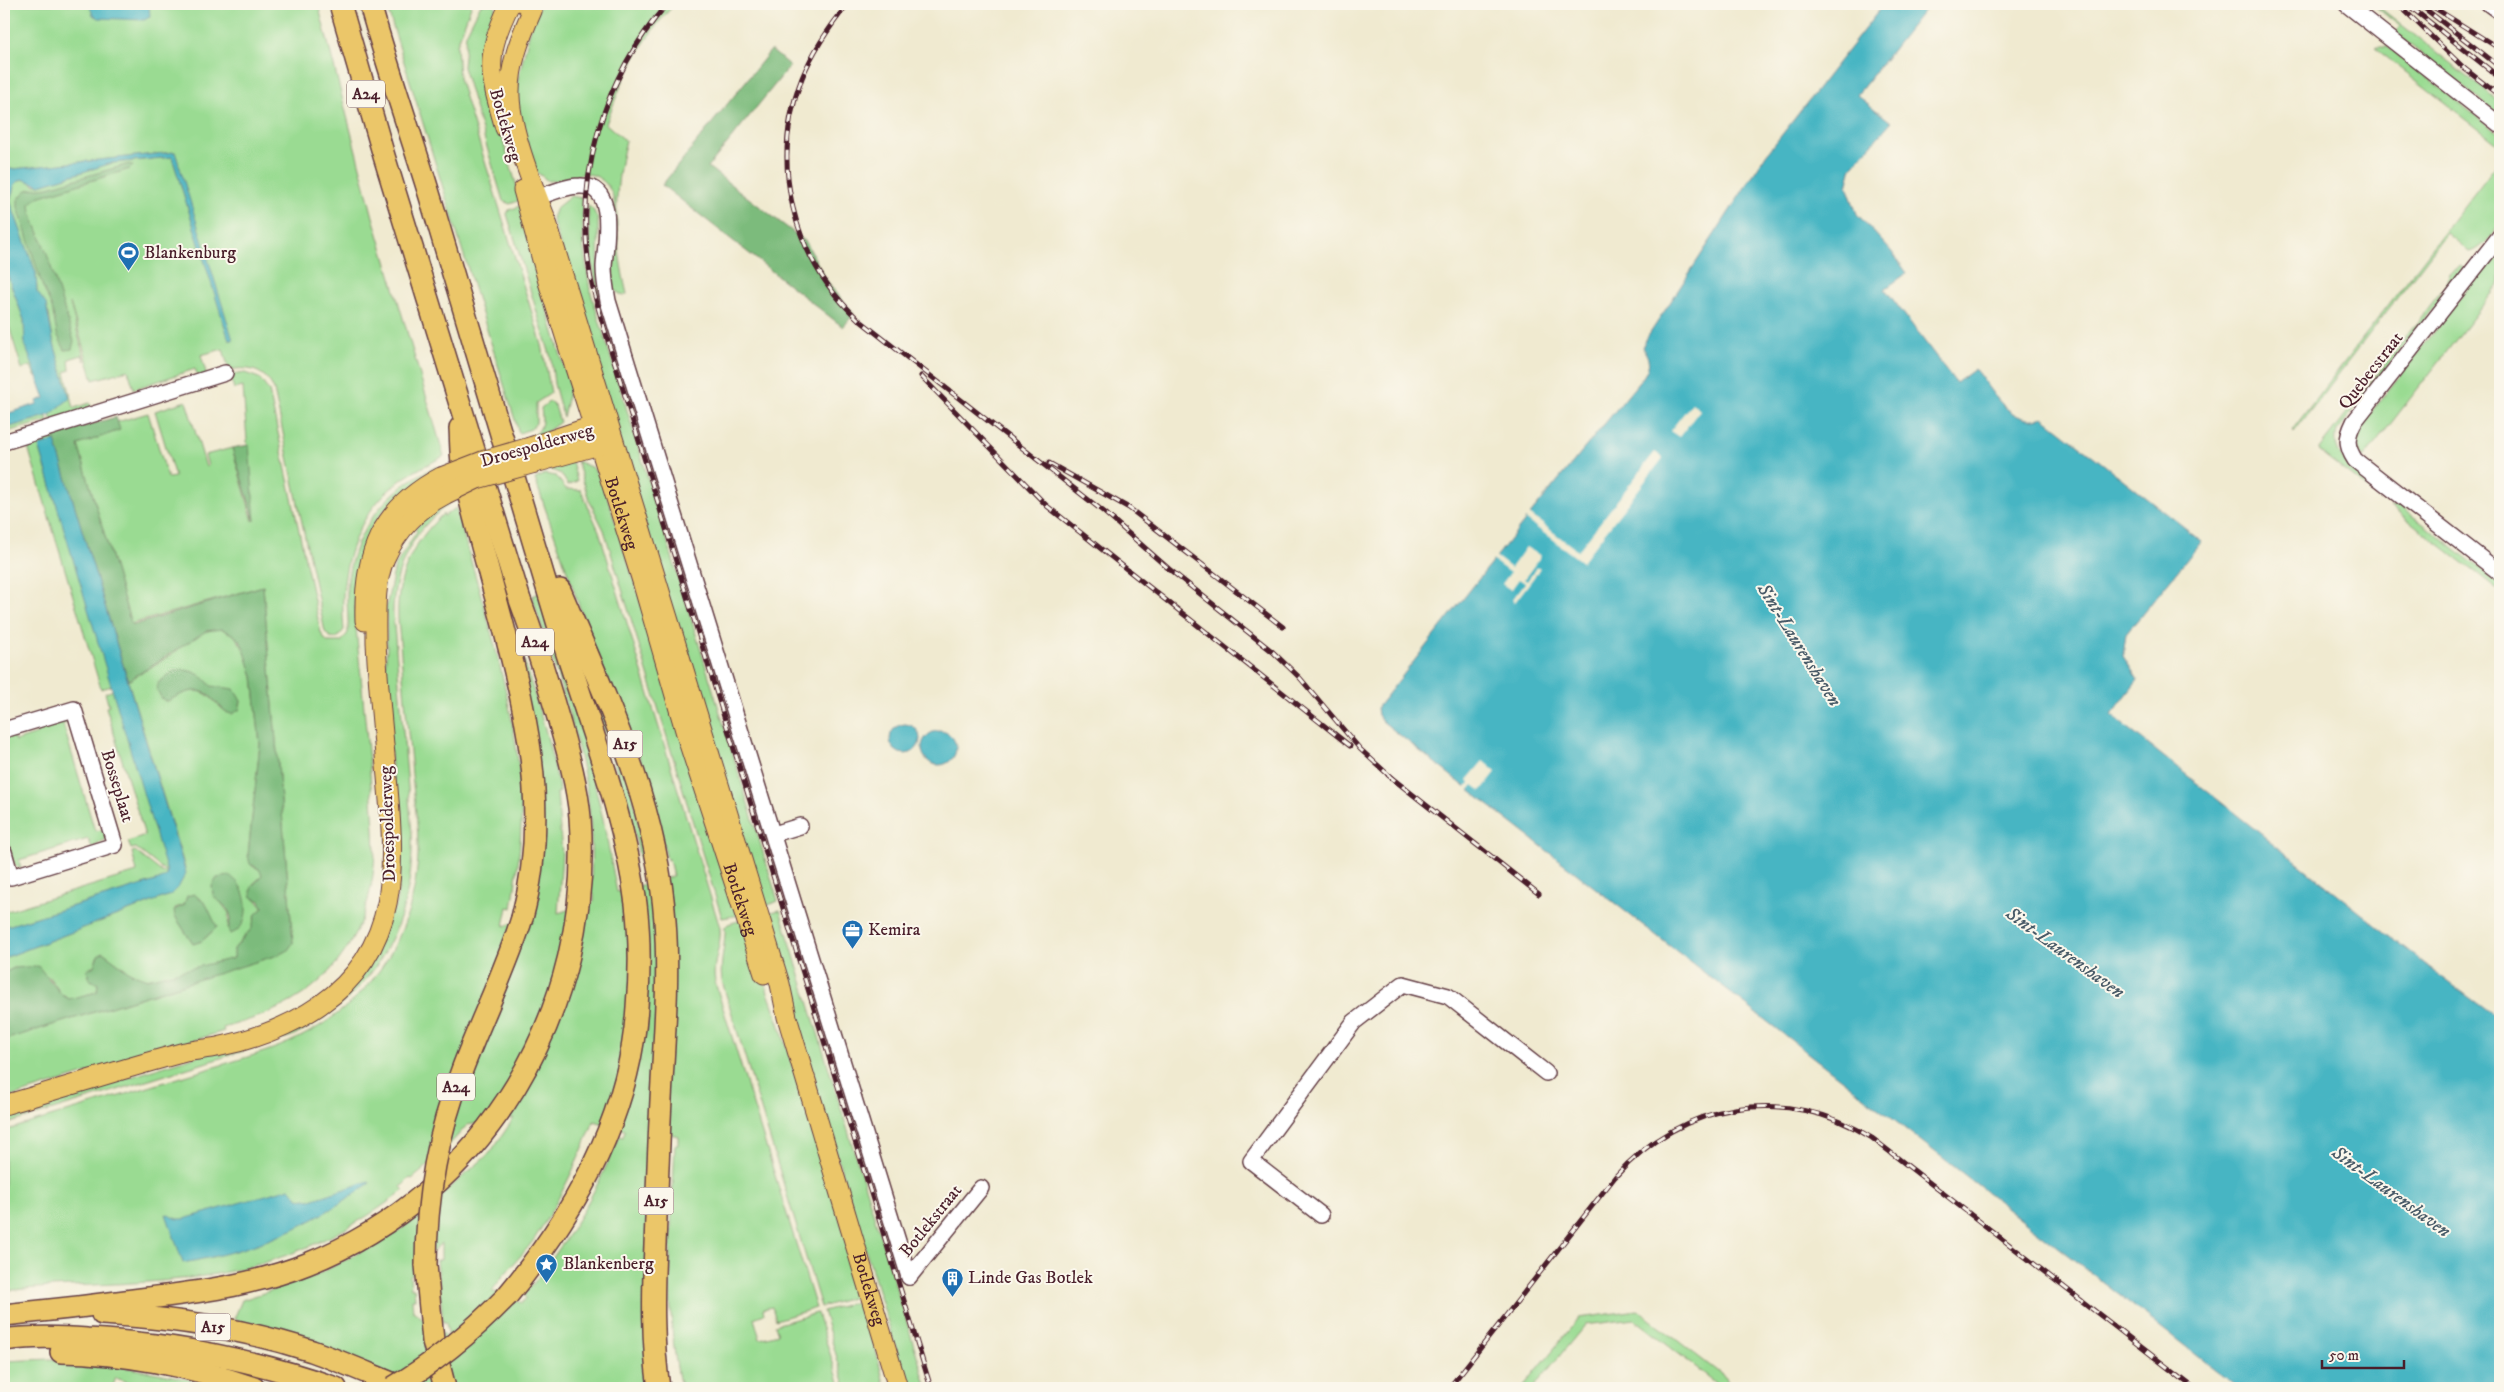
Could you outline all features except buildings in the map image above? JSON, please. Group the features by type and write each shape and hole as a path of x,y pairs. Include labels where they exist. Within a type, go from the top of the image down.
{"highway":[{"name":"A24","path":"8,1314 188,1293 242,1283 304,1266 337,1252 393,1219 456,1165 490,1125 528,1068 546,1027 570,955 582,875 580,816 570,758 542,661 520,600 384,156 340,4"},
{"name":"A24","path":"370,4 525,509 579,694 611,792 633,884 638,935 637,1011 630,1057 609,1128 583,1188 546,1248 507,1296 463,1338 420,1371 392,1388"},
{"name":"A24","path":"445,1388 433,1341 426,1265 427,1223 433,1177 453,1097 510,955 522,918 530,888 536,839 530,745 520,691 463,471 456,387"},
{"name":"A15","path":"525,509 634,767 646,810 660,877 666,933 664,1040 654,1268 655,1350 659,1388"},
{"name":"A15","path":"654,1268 663,1347 671,1388"},
{"name":"A15","path":"8,1314 81,1312 157,1318 201,1324 312,1351 404,1388"},
{"name":"A15","path":"4,1340 68,1338 152,1344 232,1358 300,1376 336,1388"},
{"path":"4,1352 76,1352 142,1361 187,1368 254,1388"}],"main road":[{"name":"Botlekweg","path":"511,4 500,25 491,52 491,68 496,100 532,200"},
{"name":"Botlekweg","path":"531,6 518,44 510,97 548,282 601,427 780,984 787,1017 898,1388"},
{"name":"Droespolderweg","path":"4,1105 187,1052 219,1037 281,1015 302,1004 336,976 356,951 367,931 381,887 383,841 365,628 366,576 372,551 390,517 403,503 444,485 485,460 533,455 599,445 601,427 533,455"},
{"name":"Botlekweg","path":"599,445 744,916 769,987 787,1017"}],"street":[{"path":"511,4 531,6"},
{"path":"2346,4 2500,125"},
{"path":"2489,4 2500,12"},
{"path":"532,200 582,186 593,188 604,201 607,222 604,266 608,301 733,711 774,834 800,826"},
{"name":"Quebecstraat","path":"2500,236 2354,422 2347,440 2348,449 2355,460 2500,573"},
{"path":"4,442 225,374"},
{"name":"Bosseplaat","path":"4,730 74,710 115,845 11,876 4,852"},
{"name":"Botlekstraat","path":"774,834 909,1277 981,1188"},
{"path":"1321,1215 1251,1161 1354,1022 1403,984 1448,996 1546,1073"}],"green space":[{"path":"4,4 318,4 373,217 444,456 407,476 389,490 374,506 362,524 347,564 343,608 344,630 337,638 330,637 325,632 274,390 271,383 262,374 250,369 229,370 223,349 201,355 207,376 199,379 195,369 134,389 128,370 93,380 70,303 85,361 82,355 69,359 70,370 65,372 74,408 90,403 92,411 51,420 50,415 70,398 53,340 49,314 37,292 36,273 10,201 15,184 22,179 27,179 34,185 40,185 112,163 172,157 230,341 175,152 4,170"},
{"path":"386,4 469,4 471,6 457,45 459,78 542,345 551,393 536,403 536,423 531,429 519,433"},
{"path":"481,4 494,4 497,14 497,121 521,200 510,204 503,201 463,67 466,34"},
{"path":"542,4 675,4 642,45 626,75 606,124 626,141 617,198 618,237 627,294 623,296 611,288 615,211 613,197 608,187 596,176 582,174 548,181 534,170 514,95 534,15"},
{"path":"2372,4 2375,4 2500,102 2500,116 2395,33 2400,26"},
{"path":"2388,47 2500,135 2500,146 2375,48"},
{"path":"771,50 790,66 708,167 806,242 827,281 854,314 843,327 662,185"},
{"path":"2500,160 2501,218 2496,231 2483,245 2470,252 2447,233 2294,432 2292,430"},
{"path":"129,164 133,166 130,169 38,197 30,204 31,213 47,254 74,341 72,349 65,350 57,334 52,308 42,285 18,207 18,200 25,191 30,189 48,187"},
{"path":"571,196 582,198 583,244 590,290 778,901 761,908 552,218 556,208"},
{"path":"523,205 538,279 570,386 563,417 554,384 551,358 507,214 509,210"},
{"path":"588,205 594,211 598,220 599,303 590,250"},
{"path":"2500,246 2500,283 2364,458 2357,445 2358,432 2362,424"},
{"path":"4,266 24,320 25,345 38,375 35,376 31,366 22,369 4,310"},
{"path":"2461,266 2463,271 2337,431 2336,441 2342,458 2348,465 2380,488 2380,499 2318,450 2446,285 2450,273"},
{"path":"245,373 259,378 269,391 321,633 327,642 341,642 348,633 347,587 350,567 364,530 388,499 403,486 437,466 439,472 407,491 381,514 367,536 357,573 355,592 356,631 370,769 375,851 373,875 361,921 350,943 322,979 303,994 281,1007 223,1028 224,1031 4,1099 4,1040 175,987 293,943 263,586 131,624 78,445 119,430 117,422 148,413 168,478 175,477 155,411 186,401 206,467 208,466 205,455 232,448 253,521 243,387 234,389 230,375"},
{"path":"550,401 555,406 560,422 548,431 528,439 539,430 542,422 541,408"},
{"path":"4,411 10,427 47,416 48,421 6,432 4,431 6,426"},
{"path":"116,417 120,430 78,445 131,624 134,625 263,586 293,943 288,950 278,955 4,1040 4,973 14,968 38,966 62,995 69,999 97,992 98,984 89,979 87,970 94,966 98,955 103,952 131,973 147,979 234,958 234,949 252,928 256,914 263,908 260,901 252,897 251,893 252,887 262,875 259,869 250,864 248,855 260,744 253,676 244,649 234,635 222,629 206,631 128,681 55,441 54,435"},
{"path":"54,435 55,441 39,446 112,686 101,689 27,444"},
{"path":"249,445 255,521 232,448"},
{"path":"572,461 577,481 568,485 561,474 549,469"},
{"path":"577,461 593,468 602,480 740,915 722,918 604,530 589,500"},
{"path":"545,474 556,476 566,489 581,490 599,531 720,928 720,942 714,968 715,982 816,1308 776,1320 772,1307 763,1309 764,1314 754,1318 760,1339 778,1334 775,1325 817,1313 841,1388 681,1388 675,1358 670,1297 675,1145 678,1145 678,1136 651,1129 654,1388 418,1388 309,1345 234,1319 242,1300 315,1276 399,1231 490,1153 514,1118 467,1125 434,1160 401,1187 404,1190 380,1207 330,1237 275,1259 218,1274 189,1278 4,1291 4,1131 264,1052 296,1039 325,1022 351,1002 373,979 391,953 404,923 414,891 418,856 417,821 398,603 403,574 408,561 423,536 443,514 444,516 456,508 504,683 517,754 521,790 520,849 512,908 508,907 504,926 535,916 538,899 535,898 517,654 522,653 547,736 560,792 557,793 562,854 558,913 594,902 594,894 591,893 591,834 587,790 567,707 532,596 539,593 595,768 592,773 617,892 673,876 669,859 667,860 651,792 638,753 590,637 535,479","holes":["594,1121 625,1130 623,1137 619,1136 600,1179 578,1220 539,1277 524,1295 526,1298 522,1303 492,1291 533,1241 542,1227 581,1153","441,1243 441,1260 437,1260 443,1322 446,1322 449,1338 413,1311 412,1299 415,1299 414,1288 411,1288 410,1276"]},
{"path":"448,501 449,504 425,526 407,552 401,567 394,598 393,614 412,834 411,867 406,898 397,927 383,954 366,979 345,1001 321,1020 292,1036 4,1125 4,1114 118,1081 314,1019 396,906 400,875 400,854 384,679 387,648 386,608 395,566 417,531 415,529 430,514"},
{"path":"2400,506 2500,584 2500,591 2391,507"},
{"path":"214,629 222,629 234,635 244,649 253,676 260,744 248,855 252,866 259,869 263,875 253,884 256,899 263,908 256,914 252,928 234,949 235,957 173,975 141,978 129,972 115,961 104,957 97,957 96,964 87,970 89,979 98,984 97,992 69,999 62,995 49,977 14,968 4,973 4,958 170,895 178,888 185,868 128,681 171,655 198,634","holes":["206,681 210,686 241,701 239,710 228,713 206,694 195,691 165,701","212,891 245,917 237,931 228,929 229,913","187,896 200,898 217,927 202,941 193,944 175,916 175,908 184,905"]},
{"path":"175,670 186,670 195,673 211,686 234,689 241,701 239,710 232,714 228,713 208,694 197,691 185,693 168,701 162,699 157,690 158,683"},
{"path":"587,676 627,763 648,874 643,874 632,822"},
{"path":"114,690 166,865 166,876 159,880 4,927 4,912 137,872 132,852 135,851 163,873 165,871 136,848 131,849 128,842 145,836 106,707 109,706 105,693"},
{"path":"66,717 71,721 63,724 95,831 105,829 106,839 92,848 88,839 19,860 21,869 14,863 9,849 6,830 4,734 11,732 15,741 37,734 34,725"},
{"path":"229,876 241,888 246,906 243,924 238,930 230,934 230,914 227,908 213,895 212,886 217,878"},
{"path":"194,894 206,904 217,927 202,941 193,944 175,916 174,910 184,905 187,896"},
{"path":"780,910 927,1388 908,1388 763,914"},
{"path":"742,920 779,1023 861,1287 855,1297 821,1307 722,981 721,967 725,927 728,924"},
{"path":"857,1302 862,1318 868,1317 885,1388 846,1388 823,1311"},
{"path":"1638,1310 1726,1378 1731,1388 1719,1388 1715,1382 1634,1319 1585,1325 1533,1388 1522,1388 1579,1318"},
{"path":"51,1359 96,1363 139,1370 226,1388 145,1388 116,1378 112,1388 4,1388 4,1361"}],"water":[{"path":"89,4 149,4 150,17 144,20 98,18 93,15"},
{"name":"Sint-Laurenshaven","path":"1884,4 1929,4 1857,95 1891,122 1852,167 1847,186 1857,214 1891,251 1907,273 1885,289 1956,383 1975,369 1995,397 2012,413 2022,418 2043,417 2202,541 2126,634 2123,656 2138,680 2111,715 2439,975 2500,1020 2500,1388 2239,1388 1478,797 1382,721 1378,715 1377,708 1523,523 1643,377 1647,369 1648,359 1642,347 1647,338 1766,155"},
{"path":"175,152 233,340 229,340 172,157 112,163 40,185 22,179 15,184 10,201 36,273 37,292 46,304 53,340 70,398 50,415 10,427 6,414 37,404 37,401 45,398 25,345 24,320 4,266 4,170"},
{"path":"55,441 186,873 178,888 170,895 4,958 4,927 159,880 166,876 167,872 39,446"},
{"path":"905,724 916,728 920,739 916,750 905,754 894,750 890,739 894,728"},
{"path":"939,731 946,732 951,736 955,741 955,755 951,760 946,764 939,765 932,764 927,760 923,755 922,748 923,741 927,736 932,732"},
{"path":"369,1181 370,1183 325,1213 281,1235 235,1251 183,1263 166,1214 178,1219 184,1219 290,1188 298,1198 311,1200"}],"pier":[{"path":"1692,403 1700,410 1679,437 1670,431"},
{"path":"1655,452 1663,458 1582,562 1524,518 1528,513 1578,551"},
{"path":"1526,547 1541,556 1524,579 1527,581 1537,567 1540,569 1515,602 1512,600 1525,583 1519,579 1511,590 1502,584 1510,573 1491,559 1494,555 1511,568"},
{"path":"1483,761 1496,772 1481,791 1473,785 1467,792 1464,790 1470,783 1467,780"}],"railway":[{"path":"667,4 645,33 626,64 610,96 598,130 590,165 586,201 586,237 590,274 609,344 931,1388"},
{"path":"848,4 822,39 802,78 792,110 788,143 788,176 793,208 803,238 817,268 835,295 858,319 1104,512 1169,569 1273,652 1300,678 1360,749 1393,779"},
{"path":"2398,4 2465,69 2500,96"},
{"path":"2419,4 2500,67"},
{"path":"2430,5 2500,49"},
{"path":"2412,8 2500,78"},
{"path":"921,376 1047,506 1350,746"},
{"path":"1049,463 1129,508 1283,627"},
{"path":"1388,775 1539,894"},
{"path":"1449,1388 1615,1177 1642,1151 1671,1131 1703,1117 1736,1109 1771,1107 1805,1111 1839,1121 1872,1138 2194,1388"}],"place":[{"name":"Blankenburg","path":"128,272"},
{"name":"Kemira","path":"852,949"},
{"name":"Blankenberg","path":"547,1283"},
{"name":"Linde Gas Botlek","path":"952,1297"}]}
